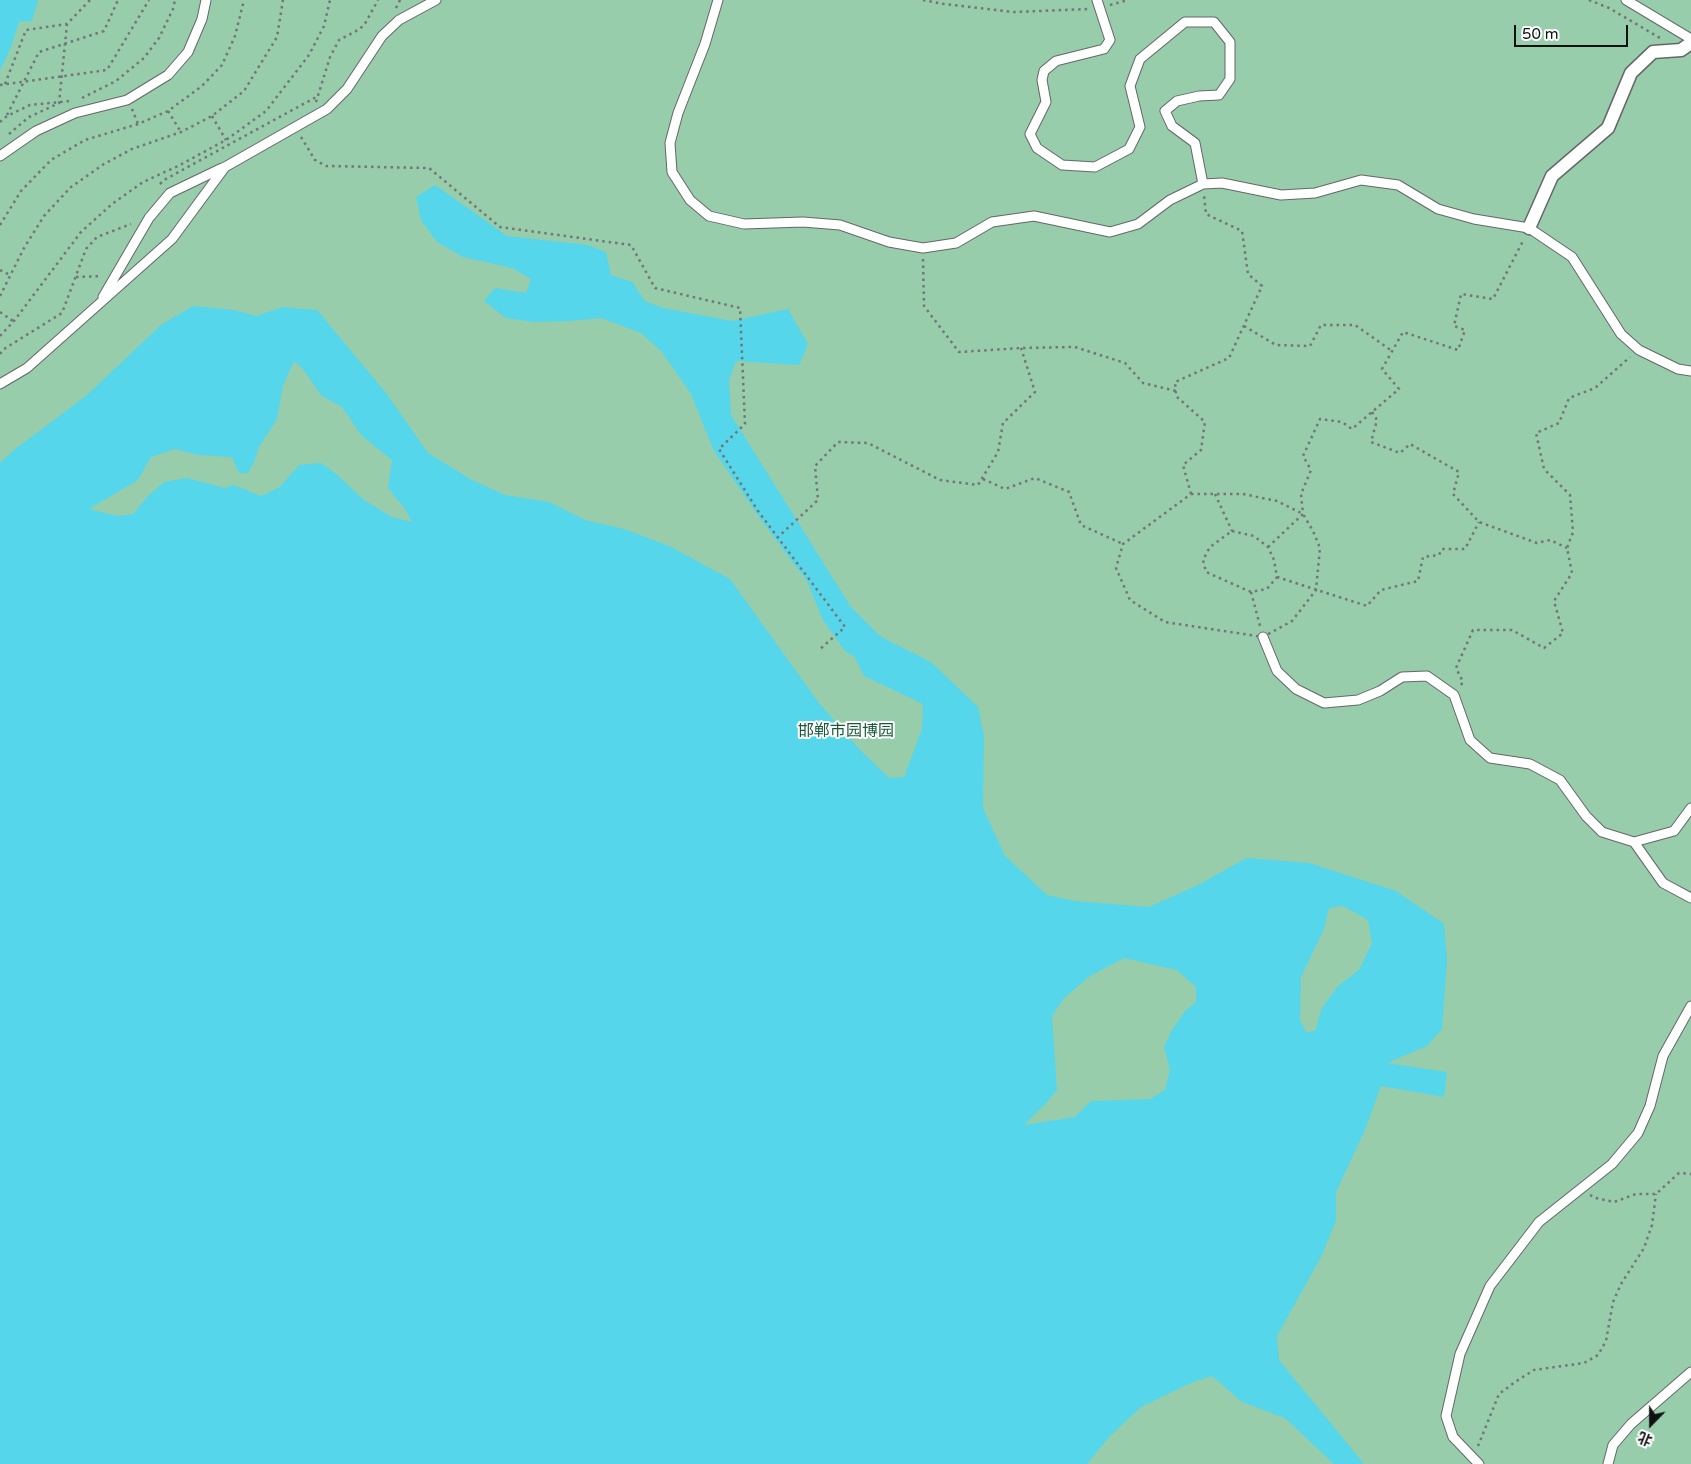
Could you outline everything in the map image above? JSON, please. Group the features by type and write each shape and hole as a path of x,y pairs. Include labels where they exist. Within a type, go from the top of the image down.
{"street":[{"path":"1530,228 1552,176 1608,128 1631,73 1653,52 1688,44"}],"lane":[{"path":"0,156 36,131 75,113 128,100 168,75 188,52 202,19 206,0"},
{"path":"100,304 149,218 170,193 225,167 327,109 347,89 382,36 399,20 436,0"},
{"path":"718,0 705,44 678,113 670,143 672,172 690,200 709,216 744,224 802,222 840,225 889,242 923,248 956,243 992,222 1034,216 1110,232 1138,224 1170,200 1203,184 1222,183 1282,195 1314,193 1361,180 1398,185 1438,209 1474,219 1530,228 1572,257 1621,334 1639,350 1678,369 1691,371"},
{"path":"1626,0 1688,44"},
{"path":"1098,4 1110,40 1104,49 1056,61 1044,71 1042,80 1046,102 1030,134 1038,148 1062,165 1095,167 1129,149 1140,127 1130,86 1140,59 1185,22 1214,22 1230,42 1230,80 1219,95 1199,96 1177,101 1165,110 1172,126 1195,143 1203,184"},
{"path":"0,384 27,368 172,239 225,167"},
{"path":"1263,637 1277,671 1296,689 1324,703 1358,700 1380,691 1402,677 1427,676 1454,694 1470,740 1490,758 1530,764 1560,780 1586,816 1602,832 1634,842 1674,831 1691,808"},
{"path":"1634,842 1664,883 1691,898"},
{"path":"1476,1461 1453,1436 1446,1416 1460,1354 1490,1286 1539,1222 1579,1188 1612,1164 1638,1133 1650,1106 1663,1056 1691,1006"},
{"path":"1608,1464 1613,1445 1631,1424 1691,1372"}],"path":[{"path":"5,84 26,30 66,24 90,0"},
{"path":"7,116 39,52 104,31 118,0"},
{"path":"0,85 107,70 149,0"},
{"path":"79,99 116,82 144,58 159,38 173,9 175,0"},
{"path":"0,225 21,191 51,160 85,140 138,124 168,111 202,86 222,64 235,36 244,0"},
{"path":"0,296 24,248 44,216 71,187 104,164 132,149 181,132 212,116 244,91 277,37 283,0"},
{"path":"0,336 14,321 81,232 112,204 142,182 178,166 226,140 266,111 309,54 324,26 330,0"},
{"path":"311,118 330,57 338,40 360,29 378,0"},
{"path":"922,0 1014,12 1128,0"},
{"path":"1589,0 1688,44"},
{"path":"59,103 66,24"},
{"path":"159,186 164,180 318,96"},
{"path":"0,122 7,116 30,105 72,101"},
{"path":"7,135 29,116 59,103"},
{"path":"168,111 181,132"},
{"path":"212,116 226,140"},
{"path":"295,127 315,160 326,166 429,168 500,227 631,245 655,288 740,308 745,424 719,449 777,538 845,627 819,650"},
{"path":"1191,494 1183,465 1201,450 1205,422 1176,396 1174,382 1229,358 1262,286 1248,274 1242,231 1206,214 1203,184"},
{"path":"0,354 4,349 62,313 86,248 97,237 149,218"},
{"path":"1303,514 1277,501 1244,494 1191,494 1123,544 1116,568 1130,600 1165,622 1263,637 1292,621 1316,590 1320,548 1314,531 1303,514 1301,494 1311,470 1302,456 1320,419 1342,422 1352,429 1399,389 1382,369 1403,332 1458,350 1465,330 1454,326 1461,294 1493,299 1530,228"},
{"path":"923,248 924,306 959,352 1075,347 1125,363 1143,383 1176,392"},
{"path":"0,270 10,276"},
{"path":"76,277 116,276"},
{"path":"0,312 14,321"},
{"path":"1244,326 1276,345 1310,346 1321,325 1355,325 1392,351"},
{"path":"777,538 818,500 814,466 838,442 868,443 940,480 978,485 998,452 1003,423 1035,392 1021,348"},
{"path":"1454,694 1463,682 1456,668 1473,630 1512,630 1544,648 1563,633 1554,601 1572,573 1567,548 1573,532 1570,495 1544,468 1536,433 1559,423 1570,398 1595,388 1639,350"},
{"path":"1372,412 1377,420 1371,442 1400,453 1410,444 1459,472 1453,494 1479,522 1537,542 1550,540 1567,548"},
{"path":"982,479 1005,489 1035,478 1069,492 1082,525 1123,544"},
{"path":"1215,494 1232,531"},
{"path":"1268,547 1303,514"},
{"path":"1277,577 1366,606 1381,590 1418,580 1423,557 1440,554 1442,549 1465,549 1479,522"},
{"path":"1232,531 1254,536 1268,547 1274,560 1277,577 1267,589 1250,592 1206,572 1203,560 1210,547 1232,531"},
{"path":"1250,592 1263,637"},
{"path":"1476,1461 1500,1394 1534,1370 1584,1363 1598,1355 1606,1341 1613,1302 1621,1284 1644,1248 1652,1225 1656,1194 1679,1173 1691,1174"},
{"path":"1579,1188 1596,1198 1614,1202 1636,1194 1656,1194"}],"green space":[{"name":"邯郸市园博园","path":"0,0 1691,0 1691,1464 0,1464"}],"water":[{"path":"0,0 38,0 32,21 19,22 10,50 0,70"},
{"path":"435,185 507,236 588,245 606,252 611,275 632,282 645,301 663,308 732,321 788,309 808,344 799,365 736,361 729,380 731,415 851,607 881,637 931,662 978,707 984,736 983,808 1005,856 1047,895 1075,901 1149,907 1196,886 1247,858 1309,863 1396,891 1444,924 1447,960 1442,1029 1427,1046 1387,1063 1447,1072 1444,1097 1381,1086 1365,1130 1336,1192 1336,1221 1321,1257 1277,1336 1279,1360 1364,1464 1334,1464 1285,1418 1242,1402 1212,1376 1193,1382 1141,1407 1110,1436 1087,1464 0,1464 0,463 14,450 86,396 161,325 193,306 234,310 256,316 283,307 317,310 386,393 428,453 470,479 505,495 549,502 585,520 624,529 669,546 730,579 819,703 860,750 889,778 904,777 922,729 923,704 864,676 854,656 845,651 823,620 807,581 764,524 714,451 691,394 662,352 641,333 601,318 533,322 506,318 484,301 495,288 526,293 531,279 512,268 463,257 437,242 421,220 416,197","holes":["294,361 303,369 322,396 342,407 362,436 392,460 388,488 405,509 412,522 392,517 364,500 335,473 321,463 299,465 280,487 261,496 233,485 225,488 187,478 164,482 148,496 133,514 117,516 89,509 138,480 151,457 175,449 198,455 232,457 239,473 248,473 259,447 277,419 283,386","1343,906 1368,920 1372,943 1359,970 1338,986 1322,1008 1315,1031 1306,1032 1300,1020 1301,977 1324,929 1329,908","1124,958 1177,970 1196,987 1196,1002 1185,1011 1172,1030 1164,1047 1170,1070 1165,1090 1150,1099 1091,1101 1075,1117 1024,1125 1057,1090 1052,1016 1064,998 1090,976"]}]}
